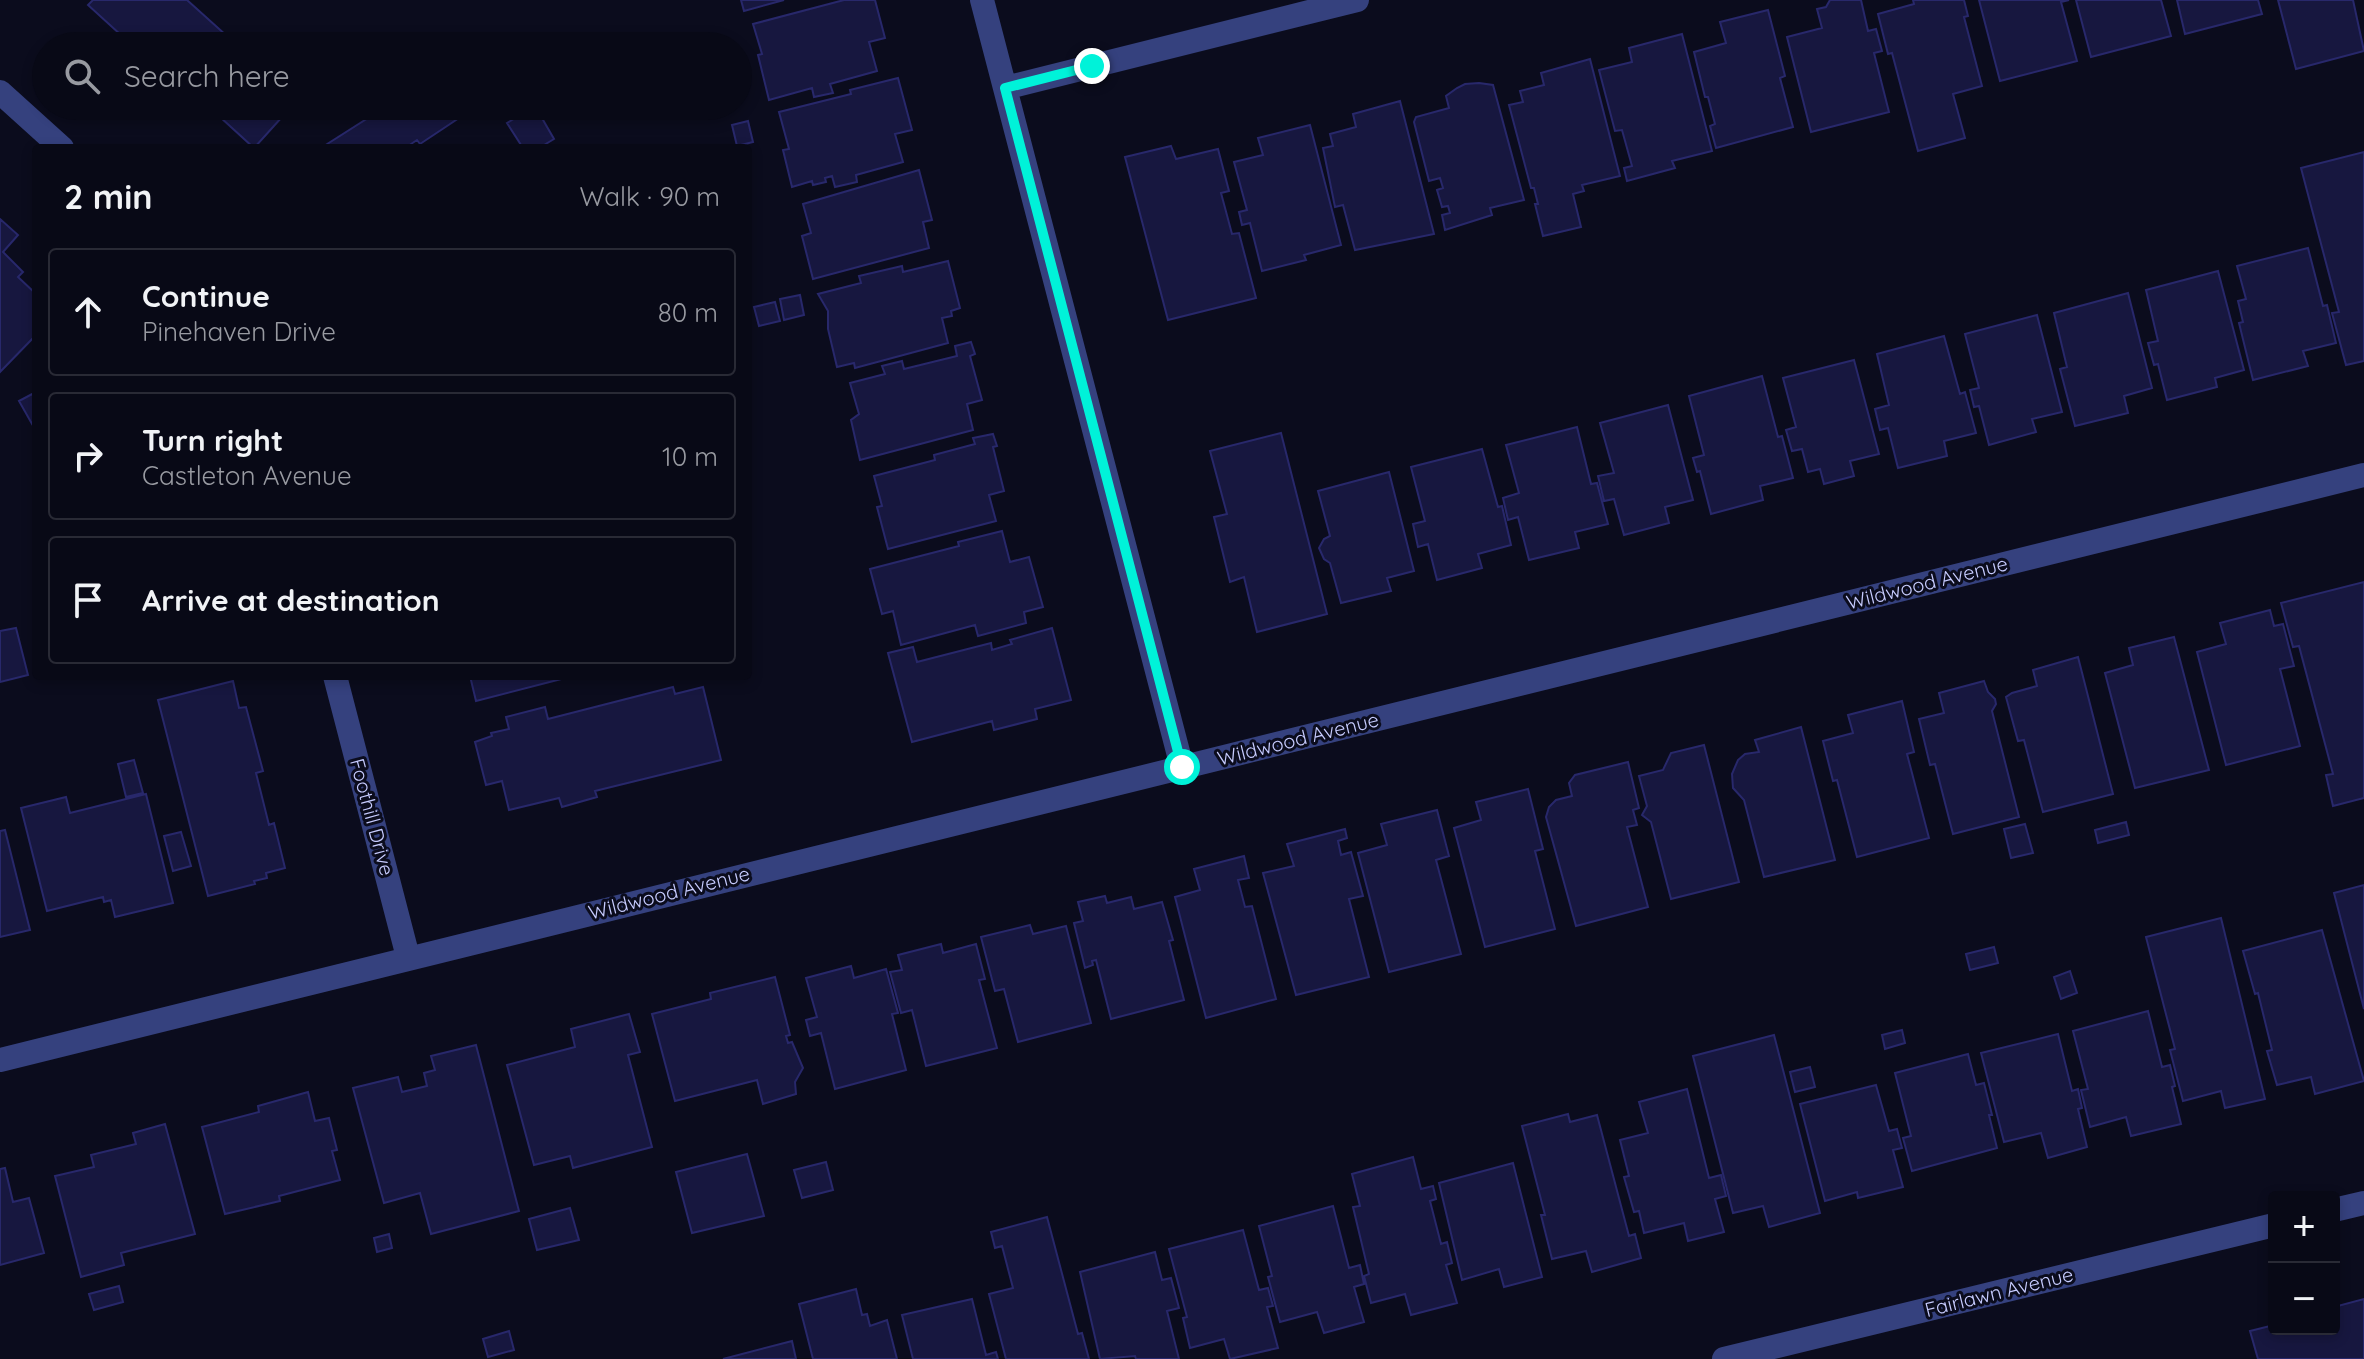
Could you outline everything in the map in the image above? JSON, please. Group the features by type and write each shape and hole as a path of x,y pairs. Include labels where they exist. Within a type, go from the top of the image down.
{"street":[{"path":"982,0 1182,767"},
{"path":"1005,88 1357,0"},
{"path":"0,92 58,144"},
{"name":"Wildwood Avenue","path":"0,1060 2364,475"},
{"name":"Foothill Drive","path":"336,680 408,957"},
{"path":"2340,1209 2364,1203"},
{"name":"Fairlawn Avenue","path":"1724,1359 2268,1226"}],"building":[{"path":"93,0 187,0 222,32 118,32 88,5"},
{"path":"741,0 784,0 744,11"},
{"path":"844,0 875,0 885,38 869,42 877,71 830,84 833,93 814,97 812,88 769,100 758,55 762,54 753,24"},
{"path":"1830,0 1861,0 1868,31 1876,29 1882,51 1874,53 1889,112 1811,132 1787,37 1822,28 1817,9 1826,7"},
{"path":"1913,0 1964,0 1968,16 1964,17 1982,86 1953,94 1965,138 1918,151 1892,53 1888,54 1878,14 1914,4"},
{"path":"1979,0 2069,0 2061,2 2077,61 2000,81"},
{"path":"2076,0 2161,0 2171,36 2091,57"},
{"path":"2177,0 2258,0 2262,14 2185,34"},
{"path":"2278,0 2353,0 2364,51 2296,69"},
{"path":"1768,10 1785,76 1780,78 1793,127 1716,148 1710,126 1715,124 1694,52 1726,43 1720,22"},
{"path":"1682,34 1712,151 1672,161 1675,168 1627,181 1624,168 1632,166 1622,130 1615,131 1599,70 1632,62 1629,48"},
{"path":"1590,59 1620,176 1582,185 1584,191 1573,194 1581,227 1543,236 1534,188 1531,188 1509,105 1523,102 1520,91 1544,85 1541,73"},
{"path":"898,78 912,130 895,134 903,162 856,175 857,182 835,187 832,176 825,178 826,182 813,185 812,181 792,187 783,150 789,149 779,112 851,94 850,90"},
{"path":"1479,83 1493,85 1524,200 1490,208 1492,215 1445,230 1442,215 1450,213 1448,206 1442,207 1437,190 1443,188 1440,178 1429,181 1414,122 1416,117 1449,108 1446,96 1457,88"},
{"path":"1400,101 1434,234 1355,250 1343,205 1335,207 1323,148 1333,146 1330,134 1356,127 1353,114"},
{"path":"223,120 279,120 258,144 250,144"},
{"path":"365,120 456,120 420,144 417,140 411,144 327,144"},
{"path":"512,120 543,120 554,139 546,144 520,144 507,123"},
{"path":"748,121 753,142 737,144 732,125"},
{"path":"1310,125 1341,245 1304,255 1306,260 1262,271 1250,223 1242,225 1239,212 1247,210 1234,162 1263,155 1258,138"},
{"path":"1171,146 1176,159 1218,149 1229,191 1221,193 1232,234 1239,233 1256,298 1168,320 1125,157"},
{"path":"2364,152 2364,361 2346,365 2332,313 2339,312 2301,168"},
{"path":"919,170 932,220 923,222 929,248 813,279 802,236 811,233 803,204"},
{"path":"0,219 18,235 3,252 23,272 18,277 32,290 32,339 0,372"},
{"path":"2308,248 2336,343 2303,351 2308,366 2253,380 2239,323 2243,322 2238,301 2246,299 2237,266"},
{"path":"948,261 960,308 951,311 952,316 942,318 948,343 855,368 854,363 837,367 828,329 828,311 818,294 861,283 859,276 902,266 903,272"},
{"path":"2218,271 2244,370 2215,378 2217,387 2167,400 2158,364 2154,365 2148,343 2158,341 2146,290"},
{"path":"2128,293 2152,388 2124,396 2128,413 2075,426 2060,369 2067,367 2054,313"},
{"path":"800,295 804,315 784,320 780,299"},
{"path":"775,302 780,321 759,326 754,307"},
{"path":"2037,315 2062,412 2032,419 2036,432 1989,445 1979,406 1974,407 1970,390 1979,388 1965,334"},
{"path":"1944,336 1960,394 1965,392 1976,433 1944,441 1947,456 1898,468 1888,428 1880,430 1875,409 1889,405 1877,354"},
{"path":"971,342 975,354 970,356 982,400 967,404 973,430 860,460 851,420 859,414 850,383 885,374 882,366 902,361 904,369 957,356 955,346"},
{"path":"1854,360 1879,454 1850,461 1854,476 1824,484 1820,469 1808,472 1802,449 1792,451 1786,430 1796,427 1783,378"},
{"path":"1762,376 1778,437 1782,436 1793,478 1760,486 1763,500 1711,514 1700,471 1697,472 1693,458 1704,455 1689,396"},
{"path":"32,394 32,424 19,401"},
{"path":"1668,405 1693,500 1665,507 1669,523 1624,535 1614,499 1604,501 1598,476 1614,473 1600,423"},
{"path":"1577,427 1591,484 1597,483 1608,524 1575,532 1579,548 1529,560 1518,517 1508,520 1503,498 1519,493 1506,445"},
{"path":"1281,433 1327,614 1257,632 1244,577 1230,582 1214,517 1227,514 1210,451"},
{"path":"993,434 997,446 993,447 1004,491 989,495 996,521 888,549 877,507 882,506 874,476 935,460 934,455 975,444 973,438"},
{"path":"1482,449 1498,507 1502,506 1511,545 1478,554 1482,568 1437,580 1428,544 1418,547 1413,524 1425,521 1411,467"},
{"path":"1389,472 1414,571 1387,578 1391,591 1341,603 1330,563 1324,559 1319,548 1330,536 1318,491"},
{"path":"1002,531 1010,562 1029,557 1043,607 1024,612 1026,623 978,636 975,625 901,645 893,611 882,614 870,569 959,546 958,542"},
{"path":"2364,582 2364,798 2333,806 2326,775 2333,774 2299,646 2293,647 2281,603"},
{"path":"2270,610 2274,626 2283,624 2294,666 2280,669 2300,746 2226,765 2197,652 2226,644 2220,623"},
{"path":"16,628 28,675 0,682 0,631"},
{"path":"1052,628 1071,700 1035,709 1037,719 994,730 992,721 912,742 888,653 913,647 917,662 991,643 992,650 1012,644 1010,640"},
{"path":"2174,637 2209,770 2135,788 2105,673 2133,665 2129,648"},
{"path":"2078,657 2113,794 2043,812 2024,740 2018,741 2006,697 2037,686 2033,670"},
{"path":"471,680 557,680 476,701"},
{"path":"233,681 239,708 246,707 263,771 256,773 269,825 274,823 285,868 266,873 267,878 254,881 255,884 208,896 158,700"},
{"path":"1984,681 1995,699 1992,711 2019,817 1953,834 1935,764 1930,765 1919,719 1944,713 1939,693"},
{"path":"673,687 675,694 703,687 721,760 595,791 597,797 562,807 559,798 509,810 502,781 486,785 475,742 492,736 491,733 509,729 506,717 545,707 548,719"},
{"path":"1902,701 1914,752 1907,754 1929,838 1857,857 1837,780 1833,781 1823,741 1853,733 1848,715"},
{"path":"1801,727 1835,860 1764,877 1744,800 1733,788 1732,774 1738,760 1745,754 1759,752 1755,740"},
{"path":"1704,745 1739,882 1671,899 1651,822 1642,815 1647,806 1639,776 1663,770 1671,753"},
{"path":"134,760 143,793 126,797 118,764"},
{"path":"1628,762 1639,808 1633,810 1637,825 1627,827 1648,907 1576,926 1546,817 1549,807 1556,800 1572,796 1569,783 1575,775"},
{"path":"1528,789 1543,849 1535,851 1555,929 1485,947 1454,828 1481,820 1476,802"},
{"path":"146,794 173,903 115,917 111,900 104,902 103,897 47,911 21,808 66,797 70,813"},
{"path":"1437,810 1449,856 1436,860 1461,954 1389,972 1358,853 1387,845 1381,824"},
{"path":"2126,822 2129,835 2098,843 2095,830"},
{"path":"2025,824 2033,853 2011,858 2004,829"},
{"path":"1345,829 1347,838 1338,841 1341,855 1351,852 1363,896 1349,899 1369,977 1296,995 1263,873 1294,866 1287,844"},
{"path":"5,830 30,930 0,937 0,831"},
{"path":"181,832 191,866 173,871 164,836"},
{"path":"1244,856 1249,878 1238,880 1245,907 1252,906 1276,999 1206,1018 1175,897 1200,890 1194,869"},
{"path":"2364,885 2364,1009 2334,893"},
{"path":"1105,896 1107,903 1131,897 1134,909 1162,902 1173,940 1169,941 1184,1000 1111,1019 1096,960 1085,968 1074,923 1083,921 1078,902"},
{"path":"2221,918 2265,1099 2225,1108 2221,1091 2183,1101 2170,1050 2175,1049 2146,937"},
{"path":"1030,925 1033,934 1066,926 1091,1023 1018,1042 1004,989 995,991 981,937"},
{"path":"2322,930 2364,1081 2315,1094 2311,1077 2277,1085 2267,1051 2272,1050 2258,993 2255,994 2243,951"},
{"path":"941,944 943,953 976,944 985,979 979,980 997,1048 926,1066 912,1010 901,1013 890,972 902,970 898,955"},
{"path":"1994,947 1998,963 1970,970 1966,954"},
{"path":"851,966 854,978 886,969 898,1013 892,1014 906,1070 835,1089 821,1033 810,1036 806,1020 817,1017 806,978"},
{"path":"2070,971 2077,993 2061,999 2054,977"},
{"path":"775,977 790,1035 786,1036 788,1043 792,1042 803,1068 795,1082 796,1094 763,1104 757,1080 675,1101 652,1014 711,999 710,993"},
{"path":"2148,1011 2162,1067 2170,1065 2181,1124 2131,1136 2126,1117 2090,1127 2081,1090 2088,1089 2073,1031"},
{"path":"629,1014 640,1052 628,1055 652,1147 573,1168 570,1156 534,1165 507,1065 575,1047 571,1029"},
{"path":"1902,1030 1905,1043 1885,1049 1882,1035"},
{"path":"2058,1034 2072,1091 2078,1089 2082,1108 2078,1109 2087,1147 2048,1158 2041,1133 2004,1142 1981,1053"},
{"path":"1774,1035 1820,1213 1769,1227 1763,1206 1733,1213 1693,1056"},
{"path":"476,1045 519,1211 431,1234 420,1193 384,1203 353,1088 398,1077 402,1092 427,1086 424,1073 435,1070 431,1056"},
{"path":"1968,1054 1976,1085 1984,1083 1997,1148 1912,1171 1903,1138 1911,1136 1895,1073"},
{"path":"1810,1067 1815,1087 1795,1092 1790,1072"},
{"path":"1876,1085 1889,1131 1897,1129 1902,1148 1893,1150 1903,1187 1858,1198 1857,1192 1825,1201 1800,1104"},
{"path":"1687,1089 1709,1178 1721,1175 1726,1196 1715,1199 1724,1232 1688,1241 1684,1223 1644,1233 1639,1211 1634,1212 1624,1177 1629,1176 1620,1140 1648,1133 1639,1102"},
{"path":"308,1092 315,1121 329,1118 337,1150 332,1151 340,1180 279,1196 280,1201 225,1214 202,1127 259,1112 258,1106"},
{"path":"1568,1114 1570,1122 1597,1115 1629,1236 1635,1234 1641,1258 1592,1272 1586,1251 1552,1259 1541,1215 1545,1215 1522,1126"},
{"path":"165,1124 195,1234 121,1253 124,1265 81,1277 55,1176 94,1167 91,1155 136,1144 133,1133"},
{"path":"747,1154 764,1216 692,1233 676,1172"},
{"path":"1413,1157 1421,1189 1433,1186 1436,1199 1430,1201 1441,1244 1447,1242 1452,1263 1446,1265 1457,1303 1411,1315 1405,1294 1371,1303 1364,1276 1369,1274 1353,1207 1360,1206 1352,1174"},
{"path":"826,1162 833,1190 802,1198 794,1170"},
{"path":"1513,1163 1542,1277 1504,1287 1499,1269 1462,1280 1439,1183"},
{"path":"5,1168 13,1202 29,1198 44,1253 0,1265 0,1169"},
{"path":"1333,1206 1349,1268 1360,1265 1364,1284 1354,1287 1364,1322 1324,1333 1317,1312 1280,1322 1259,1226"},
{"path":"570,1208 579,1240 537,1250 529,1219"},
{"path":"1047,1217 1078,1334 1082,1333 1089,1359 1006,1359 989,1294 1013,1288 1002,1246 995,1248 991,1232"},
{"path":"1243,1230 1259,1290 1268,1288 1273,1306 1267,1307 1278,1348 1230,1359 1224,1339 1190,1348 1183,1318 1187,1317 1169,1249"},
{"path":"389,1234 392,1248 377,1252 374,1238"},
{"path":"1155,1252 1162,1280 1171,1278 1179,1308 1167,1311 1179,1359 1136,1359 1135,1356 1100,1359 1080,1272"},
{"path":"119,1286 123,1302 94,1310 89,1294"},
{"path":"856,1289 862,1315 867,1314 870,1326 887,1320 897,1359 813,1359 799,1304"},
{"path":"972,1299 986,1355 996,1352 998,1359 913,1359 902,1315"},
{"path":"2364,1299 2364,1359 2258,1359 2250,1331 2268,1326 2268,1335 2340,1335 2340,1305"},
{"path":"509,1331 514,1350 488,1357 483,1339"},
{"path":"792,1341 796,1359 723,1359"}],"route":[{"path":"1092,66 1005,88 1182,767"}]}
